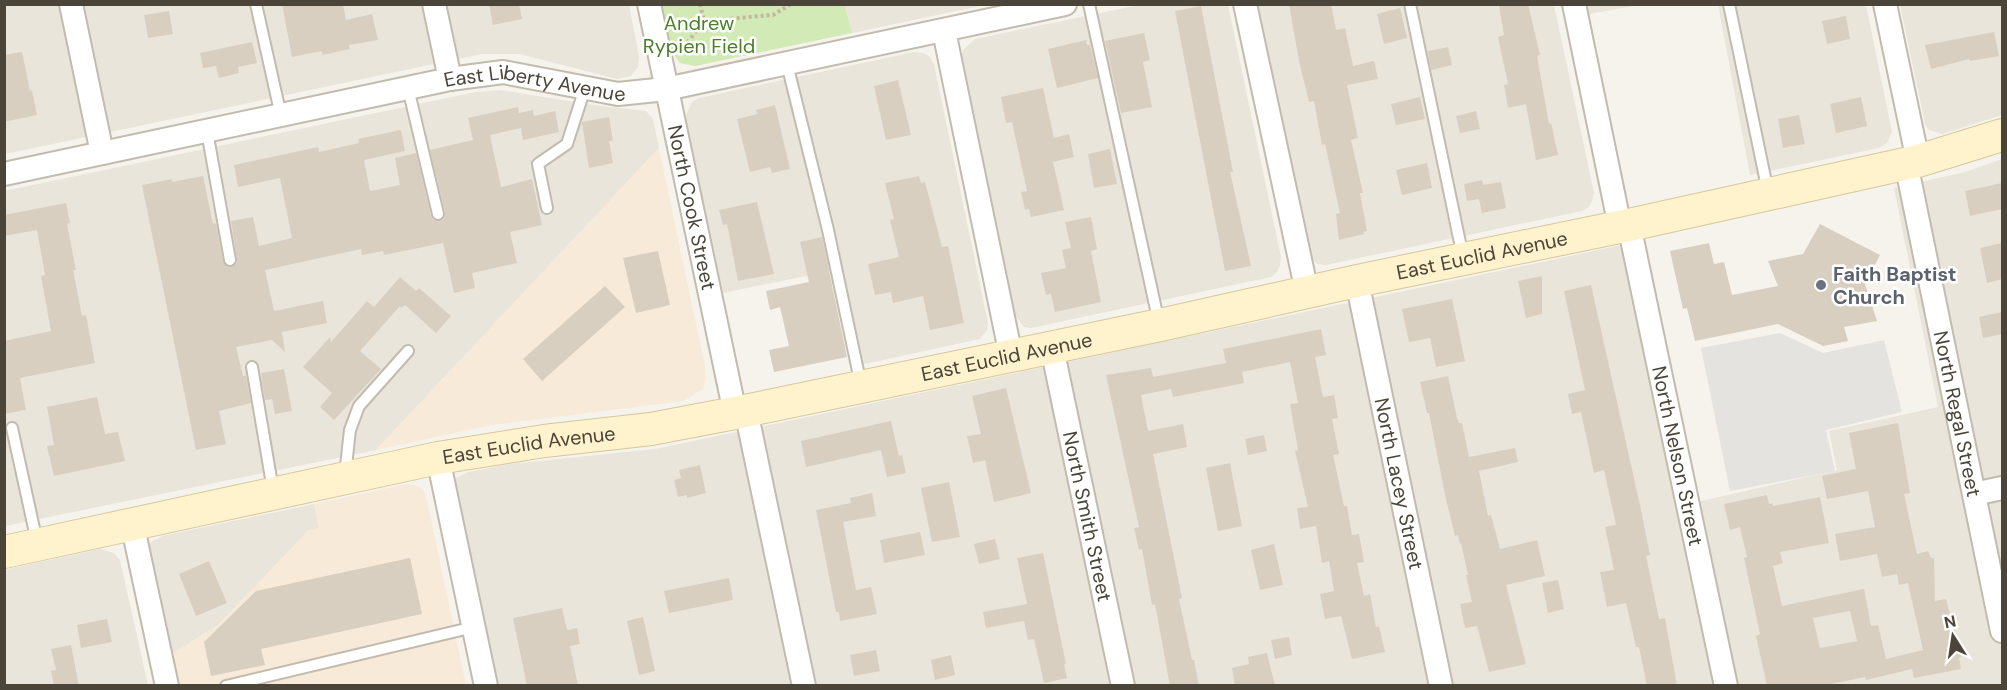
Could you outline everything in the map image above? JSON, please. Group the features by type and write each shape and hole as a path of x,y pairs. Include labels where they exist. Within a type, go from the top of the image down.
{"main road":[{"name":"East Euclid Avenue","path":"4,552 438,458 544,441 651,429 1052,348 1357,280 1624,226 1912,162 2002,135"}],"street":[{"path":"71,4 102,153"},
{"path":"434,4 450,79"},
{"name":"North Cook Street","path":"649,4 666,89 804,686"},
{"name":"East Liberty Avenue","path":"4,174 450,79 503,72 618,94 666,89 1065,4"},
{"path":"1245,4 1307,292"},
{"name":"North Nelson Street","path":"1574,4 1726,686"},
{"name":"North Regal Street","path":"1885,4 1912,162 2002,632"},
{"path":"944,31 1011,356"},
{"name":"North Lacey Street","path":"1357,280 1441,686"},
{"name":"North Smith Street","path":"1052,348 1123,686"},
{"path":"438,458 486,686"},
{"path":"1974,494 2002,488"},
{"path":"132,523 167,686"}],"lane":[{"path":"256,4 281,116"},
{"path":"1089,4 1160,325"},
{"path":"1410,4 1463,258"},
{"path":"1729,4 1768,193"},
{"path":"787,64 828,230 861,387"},
{"path":"408,88 438,214"},
{"path":"547,208 538,164 567,144 585,88"},
{"path":"207,131 230,260"},
{"path":"345,478 350,430 359,406 408,351"},
{"path":"252,367 274,493"},
{"path":"12,428 38,544"},
{"path":"226,686 474,627"}],"path":[{"path":"700,4 704,21"},
{"path":"666,89 678,54 704,21 773,15 791,4"}],"shaded area":[{"path":"845,4 985,5 852,33"},
{"path":"1581,4 1639,5 1584,15"},
{"path":"4,5 629,5 639,56 638,67 631,76 617,79 520,54 482,54 5,154"},
{"path":"1139,5 1228,5 1281,257 1280,265 1271,277 1031,328 1024,327 1014,314 961,58 963,50 975,39"},
{"path":"1256,5 1554,5 1594,193 1589,207 1582,211 1326,265 1317,264 1308,254"},
{"path":"1718,5 1866,5 1892,132 1887,143 1879,148 1750,175"},
{"path":"1900,5 2002,5 2002,115 1942,134 1929,130 1925,124"},
{"path":"914,52 930,57 934,64 988,323 987,330 980,339 851,367 830,271 723,293 685,117 692,102 699,98"},
{"path":"501,90 646,111 653,119 659,148 376,450 5,526 4,191 476,92"},
{"path":"659,148 705,367 706,379 703,389 683,401 491,425 376,450"},
{"path":"2002,159 2002,685 492,685 452,491 456,478 468,472 510,464 655,449 1641,241 1697,502 1837,470 1829,431 1938,407 1894,188 1965,172"},
{"path":"1780,333 1823,353 1884,340 1902,412 1826,430 1835,471 1730,491 1701,348"},
{"path":"407,484 423,489 426,496 466,685 175,685 169,656 218,625 309,530 319,528 314,504"},
{"path":"314,504 319,528 309,530 218,625 169,656 148,548 151,542 162,536"},
{"path":"100,549 114,553 120,560 148,685 5,685 4,570"}],"green space":[{"name":"Andrew Rypien Field","path":"661,5 845,5 852,33 695,66 680,63 670,49"}],"building":[{"path":"282,4 343,4 346,20 372,14 378,40 349,45 350,49 322,55 322,51 292,57"},
{"path":"489,4 519,4 522,19 493,25"},
{"path":"1289,4 1331,4 1336,30 1345,28 1353,66 1374,61 1378,79 1347,85 1358,138 1351,140 1363,193 1360,193 1367,231 1363,232 1364,234 1339,240 1336,214 1340,213 1325,144 1322,145 1314,101 1309,102"},
{"path":"1528,4 1540,55 1537,56 1549,124 1551,123 1558,155 1536,160 1526,104 1508,108 1504,85 1508,84 1498,37 1504,35 1499,6"},
{"path":"1201,6 1233,172 1230,172 1251,266 1225,271 1175,11"},
{"path":"1400,8 1407,38 1384,44 1377,14"},
{"path":"169,11 173,34 148,38 144,15"},
{"path":"1846,16 1850,39 1827,44 1822,21"},
{"path":"1994,32 1999,56 1970,61 1969,59 1931,69 1925,45"},
{"path":"1144,33 1150,60 1143,62 1152,107 1121,113 1105,41"},
{"path":"1086,40 1087,45 1090,45 1098,78 1057,88 1048,49"},
{"path":"252,42 257,63 238,67 239,73 219,78 216,66 203,68 200,53"},
{"path":"1448,47 1452,65 1431,70 1428,51"},
{"path":"22,52 37,115 4,122 4,55"},
{"path":"898,80 911,135 886,140 874,86"},
{"path":"1043,88 1054,138 1069,134 1074,157 1053,162 1064,210 1031,217 1029,209 1025,210 1021,192 1027,191 1012,122 1006,123 1001,97"},
{"path":"1420,97 1425,119 1396,125 1391,104"},
{"path":"1861,97 1867,126 1836,133 1830,104"},
{"path":"775,105 790,169 772,173 770,167 750,172 737,119 758,114 756,110"},
{"path":"518,107 519,113 533,110 534,116 555,111 559,132 523,140 521,128 490,135 501,187 532,179 542,225 510,232 517,263 472,273 475,288 454,293 443,243 384,255 383,251 362,255 361,249 265,270 274,311 323,301 327,323 282,332 285,352 272,340 236,347 243,376 246,376 251,403 219,411 226,444 196,450 142,185 203,176 213,224 216,223 223,261 227,267 232,267 237,263 237,259 231,221 253,217 259,246 292,238 280,178 238,187 234,165 318,147 319,152 359,143 358,139 401,130 405,151 364,160 370,191 400,185 395,158 416,153 431,216 433,220 439,221 444,219 445,212 430,150 473,140 468,118"},
{"path":"1476,111 1480,129 1460,133 1456,116"},
{"path":"1799,115 1805,144 1783,148 1778,119"},
{"path":"609,117 613,141 609,141 613,163 589,168 582,122"},
{"path":"1110,149 1117,184 1094,188 1088,154"},
{"path":"1427,163 1432,188 1402,195 1396,170"},
{"path":"919,176 921,183 925,182 942,247 948,246 964,323 930,330 923,296 893,303 891,292 875,295 868,264 899,257 890,220 894,219 885,183"},
{"path":"1482,180 1483,185 1501,182 1506,208 1482,213 1479,199 1467,201 1464,184"},
{"path":"2002,183 2002,209 1970,216 1965,191"},
{"path":"757,202 774,274 738,281 727,224 723,225 719,210"},
{"path":"66,203 70,223 67,224 76,270 73,270 82,316 86,315 95,363 20,378 26,410 4,414 4,341 51,331 41,276 45,275 37,230 4,236 4,215"},
{"path":"1091,217 1097,249 1091,251 1101,302 1055,312 1051,294 1046,295 1041,273 1066,268 1062,250 1071,248 1065,222"},
{"name":"Faith Baptist Church","path":"1820,224 1880,255 1865,284 1877,321 1844,327 1848,341 1823,346 1778,324 1695,341 1687,308 1683,309 1670,251 1709,243 1714,264 1724,262 1732,295 1778,286 1768,261 1803,254"},
{"path":"822,237 847,357 774,372 769,350 789,346 780,307 770,310 766,291 809,282 800,242"},
{"path":"2002,243 2002,279 1987,283 1980,248"},
{"path":"658,251 670,305 636,313 623,258"},
{"path":"1542,276 1542,314 1526,318 1518,281"},
{"path":"400,277 416,291 419,288 451,316 436,333 405,305 401,308 400,306 360,351 381,369 334,420 320,407 332,393 303,367 330,337 331,342 367,301 374,307"},
{"path":"1591,285 1641,510 1650,555 1646,556 1659,619 1665,618 1677,686 1647,686 1639,647 1636,647 1626,603 1607,607 1600,572 1614,570 1605,527 1616,525 1604,470 1594,473 1581,412 1572,414 1568,394 1585,390 1564,291"},
{"path":"605,286 625,307 542,381 523,359"},
{"path":"1452,299 1465,361 1436,367 1430,338 1409,342 1402,309"},
{"path":"2002,312 2002,334 1983,338 1979,317"},
{"path":"1321,329 1326,355 1315,357 1323,397 1334,395 1338,418 1332,419 1339,454 1333,455 1344,506 1347,506 1352,535 1359,534 1364,562 1357,563 1364,596 1370,594 1376,627 1379,626 1385,652 1352,659 1341,616 1325,619 1320,594 1334,591 1329,561 1322,563 1316,526 1300,529 1297,508 1308,507 1295,451 1298,450 1290,404 1298,403 1290,362 1242,372 1244,383 1173,397 1171,389 1141,395 1148,431 1183,424 1187,447 1153,454 1182,598 1179,599 1199,686 1170,686 1155,604 1152,605 1142,549 1139,550 1134,528 1139,527 1106,375 1151,368 1153,377 1226,363 1223,349"},
{"path":"284,369 292,411 275,414 272,399 265,400 261,373"},
{"path":"1448,376 1457,418 1459,423 1462,423 1469,457 1515,448 1518,462 1479,471 1488,516 1491,515 1500,549 1537,540 1545,576 1506,585 1526,664 1489,672 1477,626 1465,628 1460,604 1472,602 1466,575 1468,575 1461,543 1458,535 1455,536 1429,413 1427,413 1420,382"},
{"path":"1006,388 1031,493 994,502 985,460 973,463 967,436 981,434 972,396"},
{"path":"97,397 105,434 118,432 125,461 54,476 47,446 54,445 47,407"},
{"path":"891,421 899,456 902,455 906,473 887,477 881,450 806,467 801,441"},
{"path":"1898,423 1910,493 1904,494 1917,554 1928,551 1931,558 1934,558 1935,601 1946,599 1961,657 1959,658 1961,669 1914,678 1912,669 1866,680 1865,677 1821,686 1767,686 1756,636 1760,634 1740,527 1730,530 1724,504 1767,495 1769,504 1772,503 1773,506 1820,497 1829,543 1780,552 1783,563 1773,566 1782,606 1864,589 1871,626 1878,625 1886,659 1923,650 1908,583 1899,585 1897,574 1882,577 1877,554 1840,561 1835,534 1875,527 1868,491 1827,499 1822,476 1856,469 1849,433","holes":["1850,611 1857,641 1820,648 1813,618"]},
{"path":"1264,435 1267,451 1248,455 1245,439"},
{"path":"1230,463 1242,526 1218,531 1206,468"},
{"path":"700,465 706,493 687,498 687,495 678,497 674,480 681,478 679,470"},
{"path":"949,482 960,537 932,542 921,488"},
{"path":"872,493 876,516 843,522 856,590 871,587 877,614 840,621 839,612 836,612 816,510 851,503 850,498"},
{"path":"920,532 925,555 884,563 880,540"},
{"path":"995,539 1000,559 979,564 974,544"},
{"path":"1274,544 1283,585 1260,590 1251,550"},
{"path":"1043,553 1067,678 1044,683 1034,639 1028,640 1024,621 986,628 983,612 1027,604 1017,558"},
{"path":"410,558 422,614 261,649 265,665 211,676 204,642 256,591"},
{"path":"209,561 227,603 196,616 179,574"},
{"path":"729,578 733,600 669,613 664,591"},
{"path":"1558,580 1564,609 1548,613 1542,583"},
{"path":"562,608 567,630 577,628 580,644 570,646 578,686 527,686 513,618"},
{"path":"643,617 655,671 639,675 627,621"},
{"path":"107,619 112,642 81,648 77,625"},
{"path":"1289,637 1292,655 1275,659 1271,640"},
{"path":"71,645 79,686 54,686 51,671 56,670 51,649"},
{"path":"876,650 880,671 854,676 850,655"},
{"path":"1267,653 1275,686 1235,686 1232,668 1249,664 1248,657"},
{"path":"951,655 955,675 935,680 931,660"}],"place":[{"name":"Faith Baptist Church","path":"1821,285"}]}
